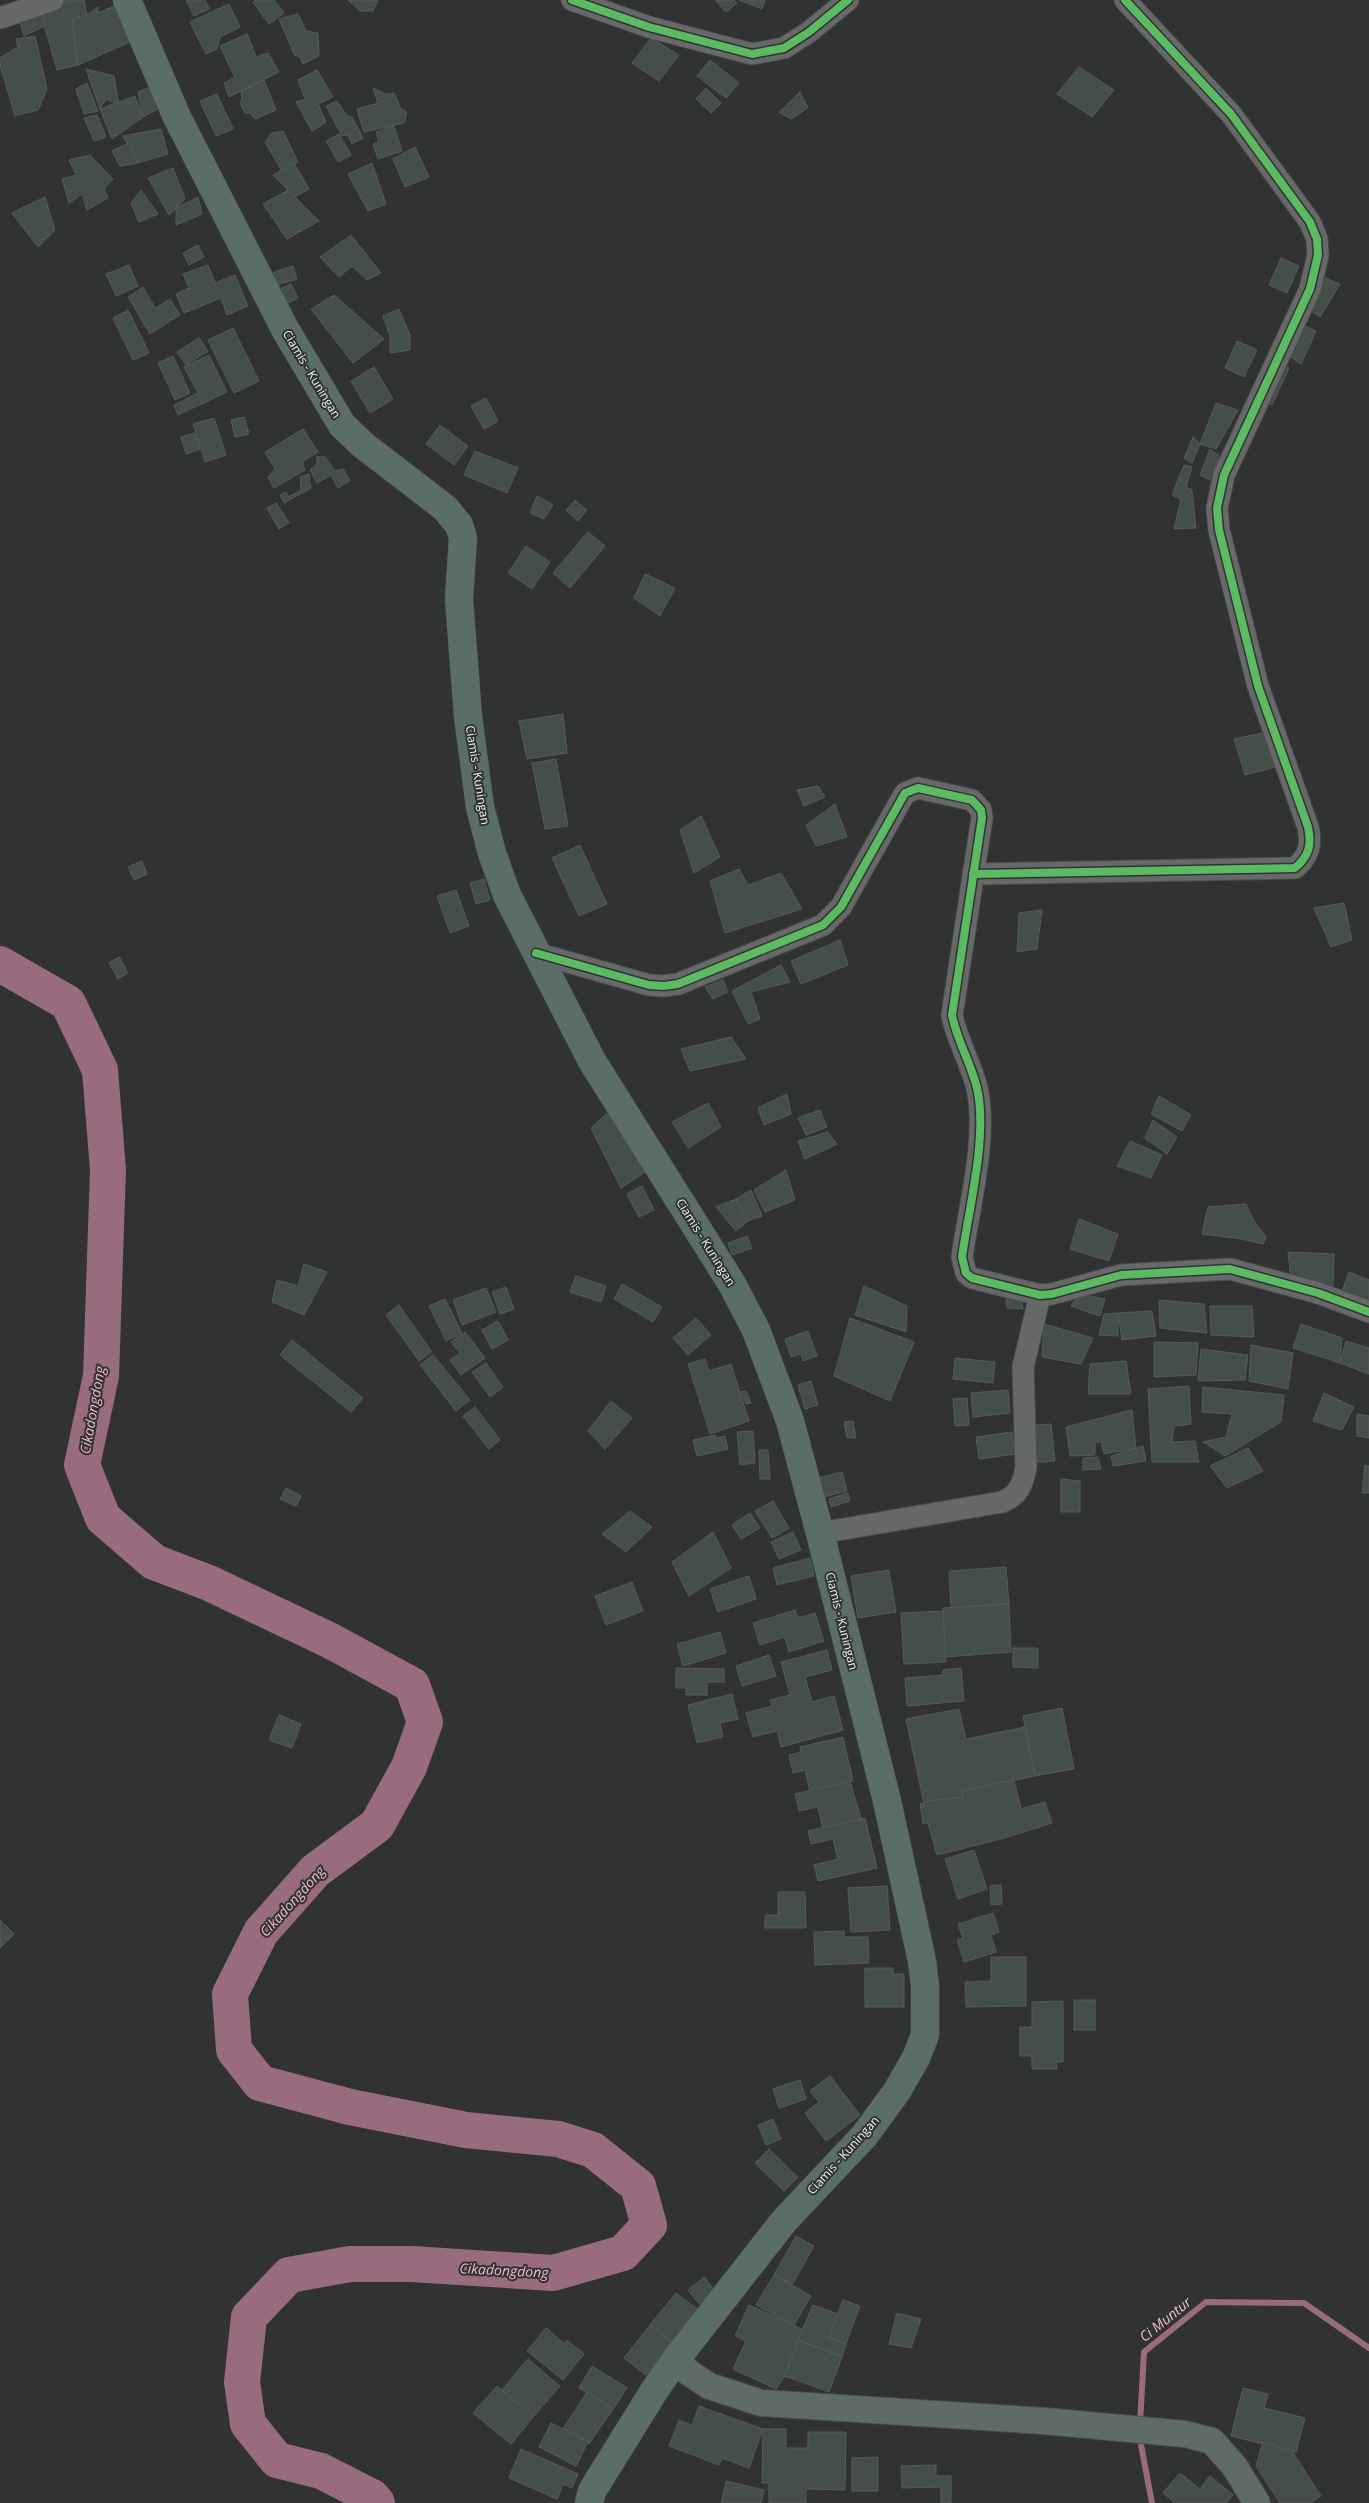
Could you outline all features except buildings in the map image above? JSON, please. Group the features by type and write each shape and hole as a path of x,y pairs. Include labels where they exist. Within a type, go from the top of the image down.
{"highway":[{"name":"Ciamis - Kuningan","path":"131,1 176,115 285,329 342,425 363,445 445,508 459,526 463,538 460,625 468,716 480,807 506,895 592,1061 732,1284 756,1330 790,1421 820,1533 887,1801 922,1961 926,2002 925,2035 916,2058 897,2091 865,2135 784,2221 676,2359 592,2491 589,2503"}],"main road":[{"path":"676,2359 688,2372 710,2386 760,2403 1044,2421 1185,2434 1212,2442 1235,2467 1257,2503"}],"street":[{"path":"0,18 53,0"},
{"path":"572,0 649,27 752,54 784,48 809,32 848,0"},
{"path":"974,874 1294,868 1305,859 1309,848 1308,827 1258,686 1220,530 1218,508 1224,475 1310,289 1318,255 1317,239 1310,222 1231,114 1125,0"},
{"path":"536,953 649,985 664,986 692,979 823,925 841,907 901,799 911,789 918,788 978,803 982,818 952,1015 954,1027 977,1088 980,1128 963,1265 966,1273 972,1278 1040,1295 1052,1294 1121,1275 1230,1269 1318,1293 1369,1312"},
{"path":"820,1533 1002,1502 1018,1492 1024,1479 1026,1467 1023,1367 1040,1295"}],"waterway":[{"name":"Cikadongdong","path":"0,964 68,1003 100,1070 108,1170 101,1376 82,1465 103,1518 154,1562 209,1583 331,1641 412,1685 425,1722 409,1767 377,1825 315,1871 261,1932 230,1994 234,2050 260,2083 350,2107 466,2130 558,2139 593,2150 638,2186 649,2225 623,2253 553,2273 412,2264 350,2264 289,2275 249,2317 242,2382 248,2424 277,2460 321,2471 372,2497 377,2503"},
{"name":"Ci Muntur","path":"1140,2424 1144,2352 1206,2302 1304,2303 1369,2348"},
{"name":"Ci Muntur","path":"1139,2434 1152,2503"}],"cycle path":[{"path":"572,0 649,27 752,54 784,48 809,32 848,0"},
{"path":"973,874 1295,868 1304,859 1309,845 1308,827 1258,686 1219,530 1217,508 1224,475 1310,289 1318,255 1317,239 1310,222 1231,114 1125,0"},
{"path":"536,953 649,985 664,986 678,984 823,925 841,907 905,793 918,788 972,800 981,810 982,818 952,1015 977,1088 980,1107 979,1149 962,1257 966,1273 972,1278 1040,1295 1052,1294 1121,1275 1230,1269 1318,1293 1369,1312"}]}
